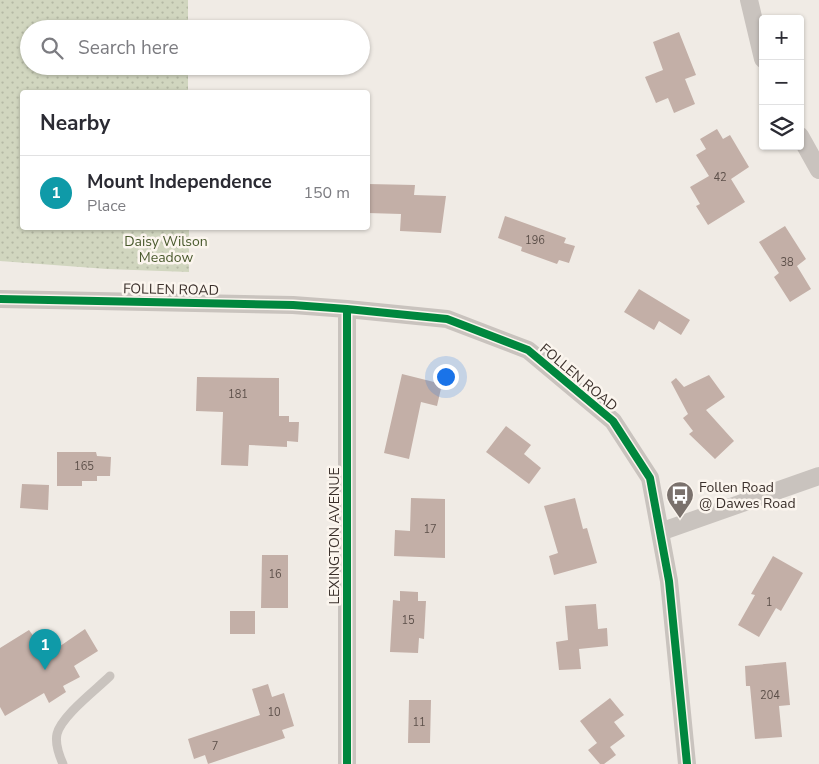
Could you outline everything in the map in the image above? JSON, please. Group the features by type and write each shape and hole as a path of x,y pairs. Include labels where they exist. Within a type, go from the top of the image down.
{"street":[{"path":"749,0 759,42"},
{"path":"804,143 819,170"},
{"name":"FOLLEN ROAD","path":"0,299 293,305 347,309 447,319 528,350 613,420 650,478 670,581 687,764"},
{"name":"LEXINGTON AVENUE","path":"347,309 347,764"},
{"path":"660,532 819,476"}],"lane":[{"path":"63,764 56,742 57,732 65,720 110,676"}],"green space":[{"name":"Daisy Wilson Meadow","path":"0,0 188,0 188,20 20,20 20,75 188,75 188,90 20,90 20,230 189,230 189,272 107,269 0,261"}],"building":[{"path":"679,32 696,75 685,79 695,104 674,113 668,98 656,103 645,77 663,70 653,42"},
{"path":"717,129 723,139 730,135 749,167 731,179 745,202 708,225 696,206 700,204 690,187 709,176 696,155 706,149 700,139"},
{"path":"370,184 415,185 414,195 446,196 441,233 400,231 401,214 370,213"},
{"path":"505,216 566,238 564,243 575,246 569,263 559,260 557,264 521,251 522,247 498,238"},
{"path":"785,226 806,259 797,266 811,289 790,302 774,277 779,273 759,242"},
{"path":"639,289 690,320 681,335 659,321 654,330 624,312"},
{"path":"402,374 442,384 437,406 421,402 409,459 384,453"},
{"path":"709,375 725,397 706,410 734,441 715,459 689,434 693,431 683,418 688,414 671,382 676,378 684,387"},
{"path":"197,377 279,378 279,416 289,416 289,422 299,422 298,442 287,441 287,447 249,445 248,466 221,465 223,412 196,411"},
{"path":"506,426 531,445 524,454 541,468 529,484 486,452"},
{"path":"57,452 96,452 97,456 111,457 110,476 97,476 97,481 82,481 82,486 57,486"},
{"path":"22,484 49,485 48,510 20,508"},
{"path":"411,498 445,499 445,558 394,556 395,530 410,531"},
{"path":"575,498 583,529 587,528 597,563 554,575 549,556 558,553 544,506"},
{"path":"262,555 288,555 288,608 261,608"},
{"path":"773,556 803,573 781,611 776,608 759,637 738,625 755,595 751,594"},
{"path":"400,591 418,592 418,601 426,601 424,639 419,638 418,653 390,652 393,600 400,601"},
{"path":"596,604 598,629 607,628 608,646 579,649 581,669 559,670 556,642 568,640 565,606"},
{"path":"230,611 255,611 255,634 230,634"},
{"path":"85,629 98,651 74,666 80,677 63,686 66,692 49,703 44,693 5,716 0,707 0,648 29,630 47,655"},
{"path":"786,662 790,705 779,706 782,737 755,739 750,686 746,686 745,666"},
{"path":"268,684 272,697 284,693 294,726 282,730 285,738 208,764 205,755 194,759 188,739 260,715 252,689"},
{"path":"610,698 624,715 614,722 625,736 610,747 616,755 604,764 600,764 588,750 597,743 580,721"},
{"path":"409,700 431,700 430,743 408,743"}],"cycle path":[{"path":"0,299 293,305 347,309 447,319 528,350 613,421 650,478 669,581 687,764"},
{"path":"347,309 347,764"}],"place":[{"name":"Follen Road @ Dawes Road","path":"680,519"},
{"name":"Mount Independence","path":"45,670"}]}
